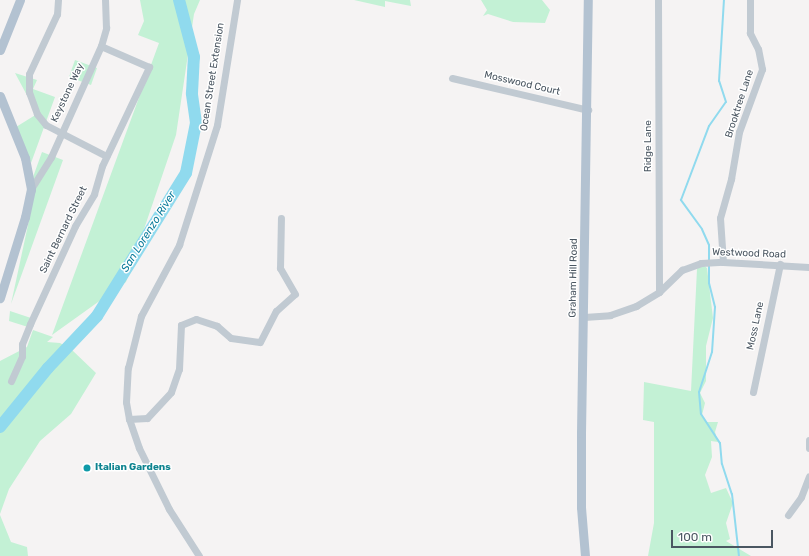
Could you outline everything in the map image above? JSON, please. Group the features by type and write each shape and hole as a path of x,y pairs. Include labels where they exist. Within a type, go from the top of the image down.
{"main road":[{"path":"0,50 20,0"},
{"name":"Graham Hill Road","path":"585,556 581,507 581,433 588,110 588,0"},
{"path":"0,96 25,158 31,189 26,217 0,298"}],"street":[{"path":"58,0 57,14 28,81 37,114 46,125 106,156"},
{"name":"Keystone Way","path":"31,189 51,157 60,133 101,46 107,21 105,0"},
{"name":"Ocean Street Extension","path":"199,556 169,509 129,419 126,402 128,368 140,324 157,283 179,246 217,124 237,0"},
{"name":"Ridge Lane","path":"658,0 659,292"},
{"name":"Brooktree Lane","path":"719,262 720,218 731,179 739,132 762,69 758,50 750,33 750,0"},
{"name":"Saint Bernard Street","path":"11,381 22,356 22,344 30,324 74,226 94,194 106,156 149,67 101,46"},
{"name":"Mosswood Court","path":"452,78 588,110"},
{"path":"129,419 147,418 171,392 180,369 180,325 196,319 217,326 231,338 260,342 276,311 294,294 280,268 281,218"},
{"name":"Westwood Road","path":"584,317 610,315 636,306 659,292 682,270 701,263 719,262 780,264 809,267"},
{"name":"Moss Lane","path":"753,392 780,264"},
{"path":"809,440 809,448"},
{"path":"788,515 801,497 809,476"}],"green space":[{"path":"140,0 200,0 194,14 176,135 126,282 52,335 159,43 138,35 144,21"},
{"path":"354,0 410,0 411,6 385,1 385,7"},
{"path":"481,0 542,0 550,10 545,23 513,22 488,14 483,16 487,10"},
{"path":"75,60 97,68 91,85 69,77"},
{"path":"15,73 37,80 33,89 55,97 31,163 16,127 37,114"},
{"path":"42,152 63,160 11,304 31,211 33,177"},
{"path":"701,263 707,268 713,318 706,346 706,381 700,393 705,403 702,415 706,422 718,422 715,432 718,442 711,441 712,457 705,475 711,493 726,488 733,503 726,523 730,539 726,541 751,556 648,556 654,523 654,422 643,420 644,382 691,391 697,269"},
{"path":"10,311 31,318 28,327 9,321"},
{"path":"33,330 53,337 47,342 60,343 72,350 96,373 71,414 40,441 9,489 0,514 0,361 27,347"},
{"path":"0,515 11,542 27,547 28,556 0,556"}],"waterway":[{"name":"San Lorenzo River","path":"0,427 48,368 97,316 186,173 196,123 192,93 194,57 179,0"},
{"path":"709,260 709,245 702,229 681,200 709,126 726,102 719,81 724,0"},
{"path":"709,265 709,283 715,307 712,352 699,392 701,414 720,443 722,464 732,494 739,556"}],"place":[{"name":"Italian Gardens","path":"87,468"}]}
